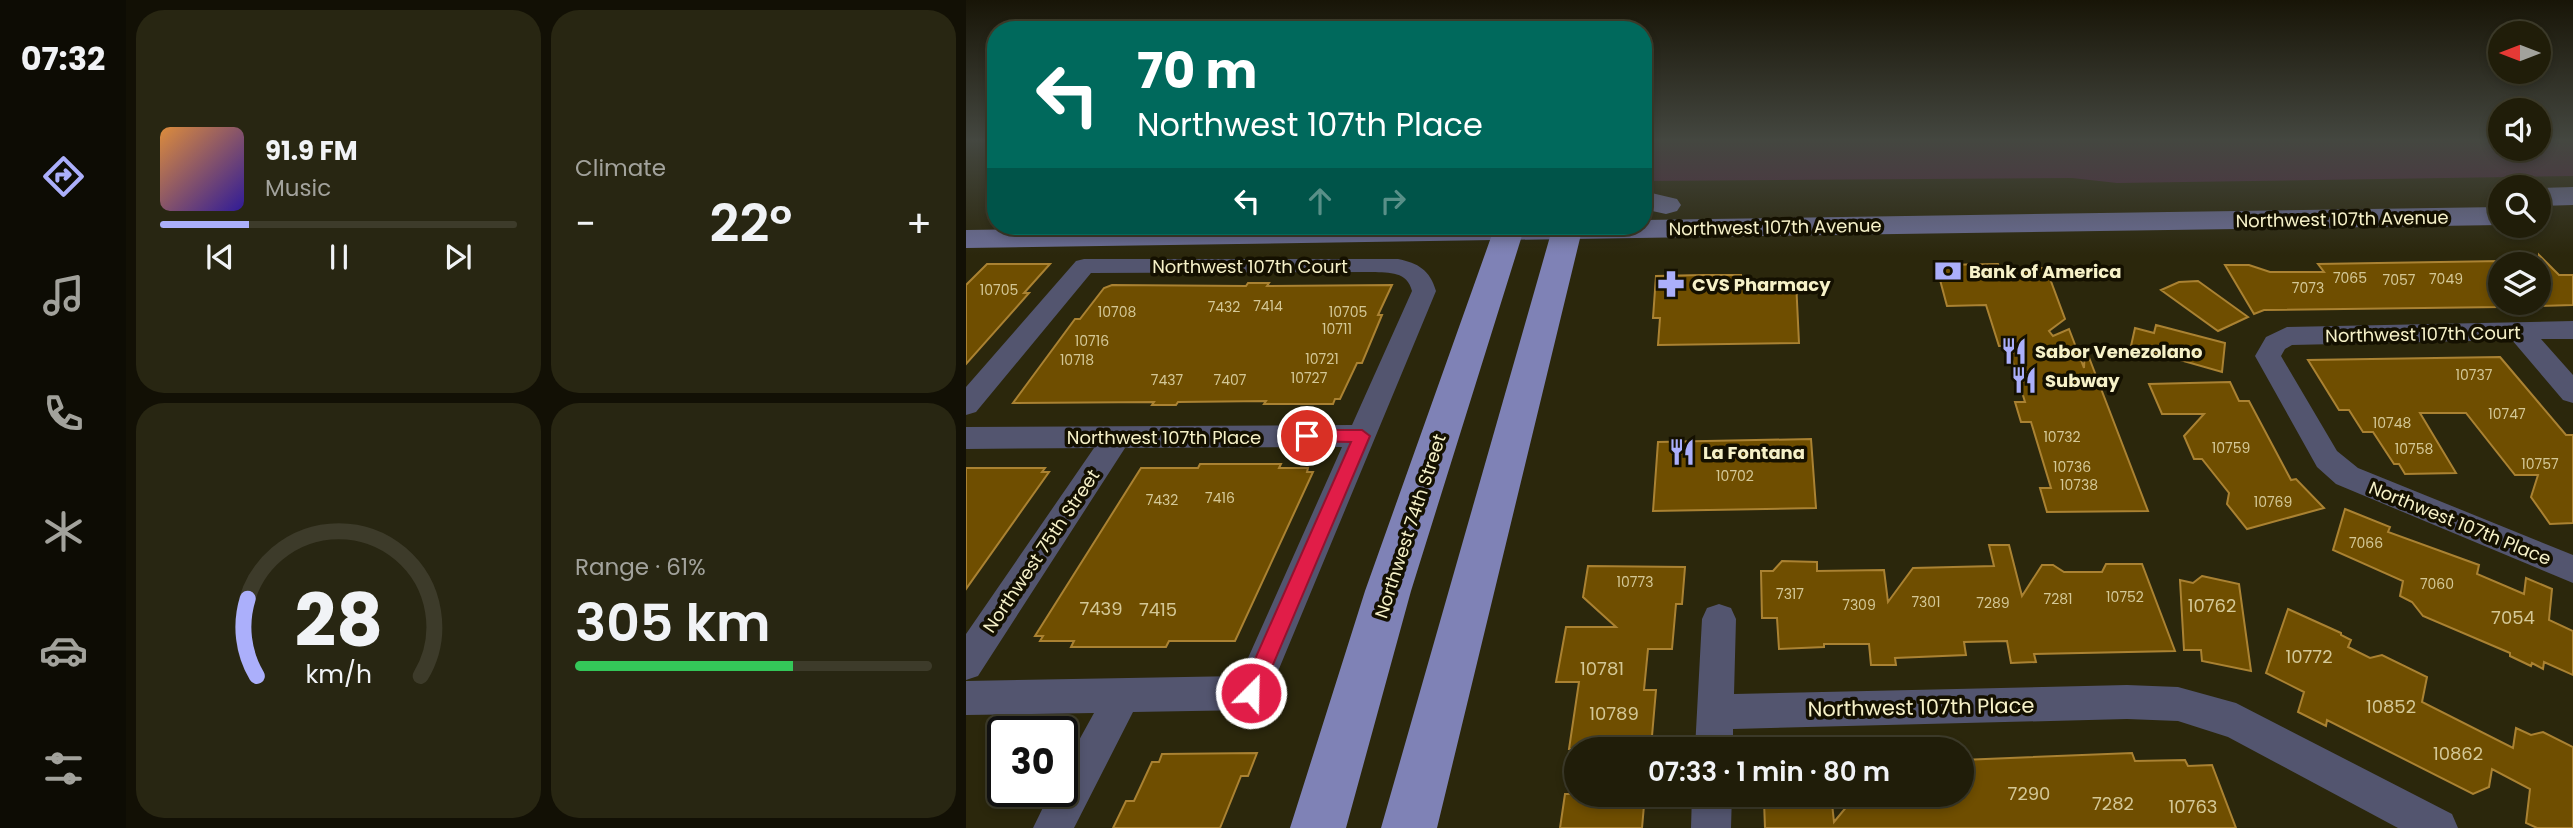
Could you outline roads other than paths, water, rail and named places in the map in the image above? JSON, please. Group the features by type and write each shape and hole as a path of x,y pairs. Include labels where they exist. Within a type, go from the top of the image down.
{"main road":[{"path":"2551,197 2573,196"},
{"name":"Northwest 107th Avenue","path":"1652,204 2160,197 2488,197"},
{"path":"966,215 987,214"},
{"path":"2551,216 2573,215"},
{"name":"Northwest 107th Avenue","path":"1652,227 2488,216"},
{"name":"Northwest 107th Avenue","path":"966,239 1163,235"},
{"name":"Northwest 74th Street","path":"1318,828 1388,590 1507,235"},
{"path":"1409,828 1566,235"}],"street":[{"name":"Northwest 107th Court","path":"966,405 1084,266 1401,267 1415,272 1422,279 1424,291 1362,436"},
{"name":"Northwest 107th Court","path":"2347,476 2327,458 2269,356 2275,343 2287,336 2573,330"},
{"path":"2520,332 2573,393"},
{"name":"Northwest 107th Place","path":"966,438 1362,436"},
{"path":"966,698 1251,693 1362,436"},
{"name":"Northwest 75th Street","path":"966,664 1117,437"},
{"name":"Northwest 107th Place","path":"2347,476 2573,569"},
{"path":"1714,737 1719,619"},
{"path":"1053,828 1123,695"},
{"name":"Northwest 107th Place","path":"1715,712 2127,702 2178,704 2236,722 2438,828"},
{"path":"1711,828 1712,807"}],"place":[{"name":"Bank of America","path":"1948,271"},
{"name":"CVS Pharmacy","path":"1671,284"},
{"name":"Sabor Venezolano","path":"2014,351"},
{"name":"Subway","path":"2024,380"},
{"name":"La Fontana","path":"1682,452"}]}
